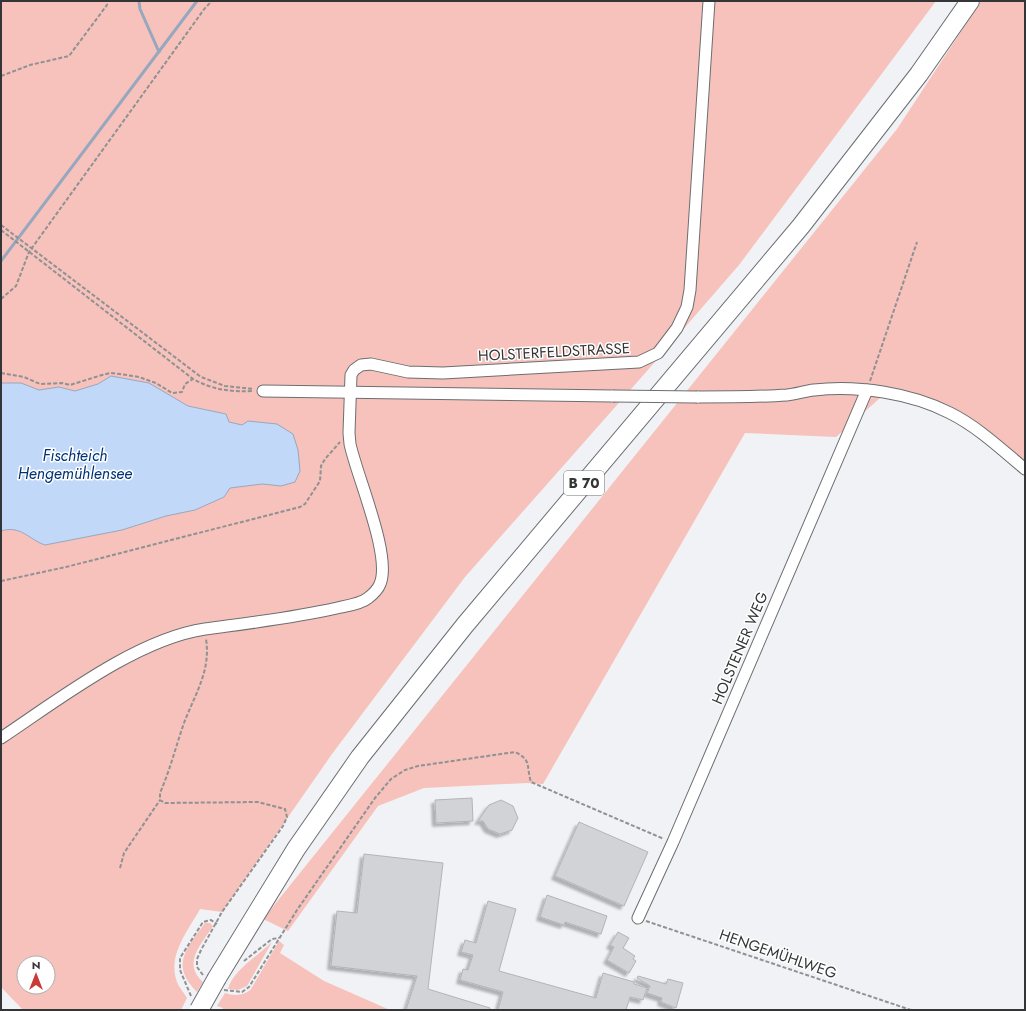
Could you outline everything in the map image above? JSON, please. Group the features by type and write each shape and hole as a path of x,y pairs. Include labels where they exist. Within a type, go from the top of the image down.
{"main road":[{"name":"B 70","path":"195,1004 217,978 296,850 360,757 465,625 806,220 919,74 970,1"}],"street":[{"name":"HOLSTERFELDSTRASSE","path":"350,393 351,375 354,370 361,365 371,364 408,372 444,373 639,362 658,353 677,328 687,306 690,290 708,1"},
{"path":"264,391 738,398 790,395 815,390 868,390 907,397 949,412 980,432 1025,469"},
{"name":"HOLSTENER WEG","path":"638,918 673,842 868,390"},
{"path":"1,738 100,673 154,644 184,633 300,617 347,606 368,599 379,585 383,568 380,548 354,462 349,433 350,393"}],"path":[{"path":"1,76 30,65 69,56 108,5 106,1"},
{"path":"1,299 16,286 29,252 204,8 212,1"},
{"path":"1,225 201,377 225,386 264,391"},
{"path":"1,230 193,379 208,387 223,391 264,391"},
{"path":"868,390 917,242"},
{"path":"1,373 24,378 40,384 62,383 70,385 102,374 120,374 139,377 156,383 172,393 182,392 185,384 193,379"},
{"path":"1,581 300,507 305,504 320,481 321,466 325,459 349,433"},
{"path":"120,868 124,853 160,800 160,793 184,724 204,677 207,664 207,648 204,630"},
{"path":"240,964 272,939 279,938 375,798 391,779 405,770 418,766 515,752 524,756 527,760 531,782 673,842"},
{"path":"160,800 165,803 258,802 285,809 286,817 282,826 253,867"},
{"name":"HENGEMÜHLWEG","path":"638,918 910,1010"},
{"path":"195,1004 180,970 180,958 203,922 211,920 217,924"}],"shaded area":[{"path":"1,1 936,1 739,265 465,577 332,754 222,912 200,909 180,944 175,962 177,982 187,998 181,1010 23,1010 1,987 1,531 19,531 45,545 122,530 166,516 195,510 224,497 230,488 262,484 281,486 242,425 229,422 226,414 188,406 149,383 111,376 98,384 75,391 59,387 39,390 21,383 1,383"},
{"path":"981,1 1025,1 1025,467 969,422 888,391 836,437 745,433 543,784 527,783 424,788 378,806 288,931 263,919 897,129"},
{"path":"205,923 210,923 213,926 199,947 194,961 194,968 197,975 203,982 197,992 184,973 183,965 187,949"},
{"path":"279,941 284,945 280,953 324,981 390,1010 222,1010 223,1008 217,1006 225,993 239,995 251,989"},
{"path":"272,942 247,986 238,990 228,989 240,969"}],"water":[{"name":"Fischteich Hengemühlensee","path":"111,376 149,383 188,406 226,414 229,422 242,425 248,421 277,424 293,434 298,450 300,471 295,482 281,486 262,484 230,488 224,497 195,510 166,516 122,530 45,545 19,531 1,531 1,383 21,383 39,390 59,387 75,391 98,384"}],"building":[{"path":"472,798 473,821 436,823 435,800"},
{"path":"501,800 513,806 518,818 512,830 500,834 488,829 483,821 478,821 489,805"},
{"path":"579,822 648,852 624,906 555,876"},
{"path":"364,854 443,863 428,989 490,1008 490,1010 406,1010 417,976 331,966 337,911 357,913"},
{"path":"547,895 607,916 601,934 565,922 564,925 540,917"},
{"path":"488,901 516,909 499,971 596,998 603,973 634,982 634,984 647,988 643,1000 630,997 626,1010 498,1010 503,992 460,980 463,969 468,970 473,955 461,952 465,940 476,943"},
{"path":"618,932 629,938 623,948 635,956 633,959 636,961 629,973 607,960 614,947 610,945"},
{"path":"638,976 666,984 668,979 683,983 676,1008 661,1002 662,998 647,993 650,986 637,978"}],"waterway":[{"path":"139,1 140,9 159,52"},
{"path":"1,261 197,1"}]}
